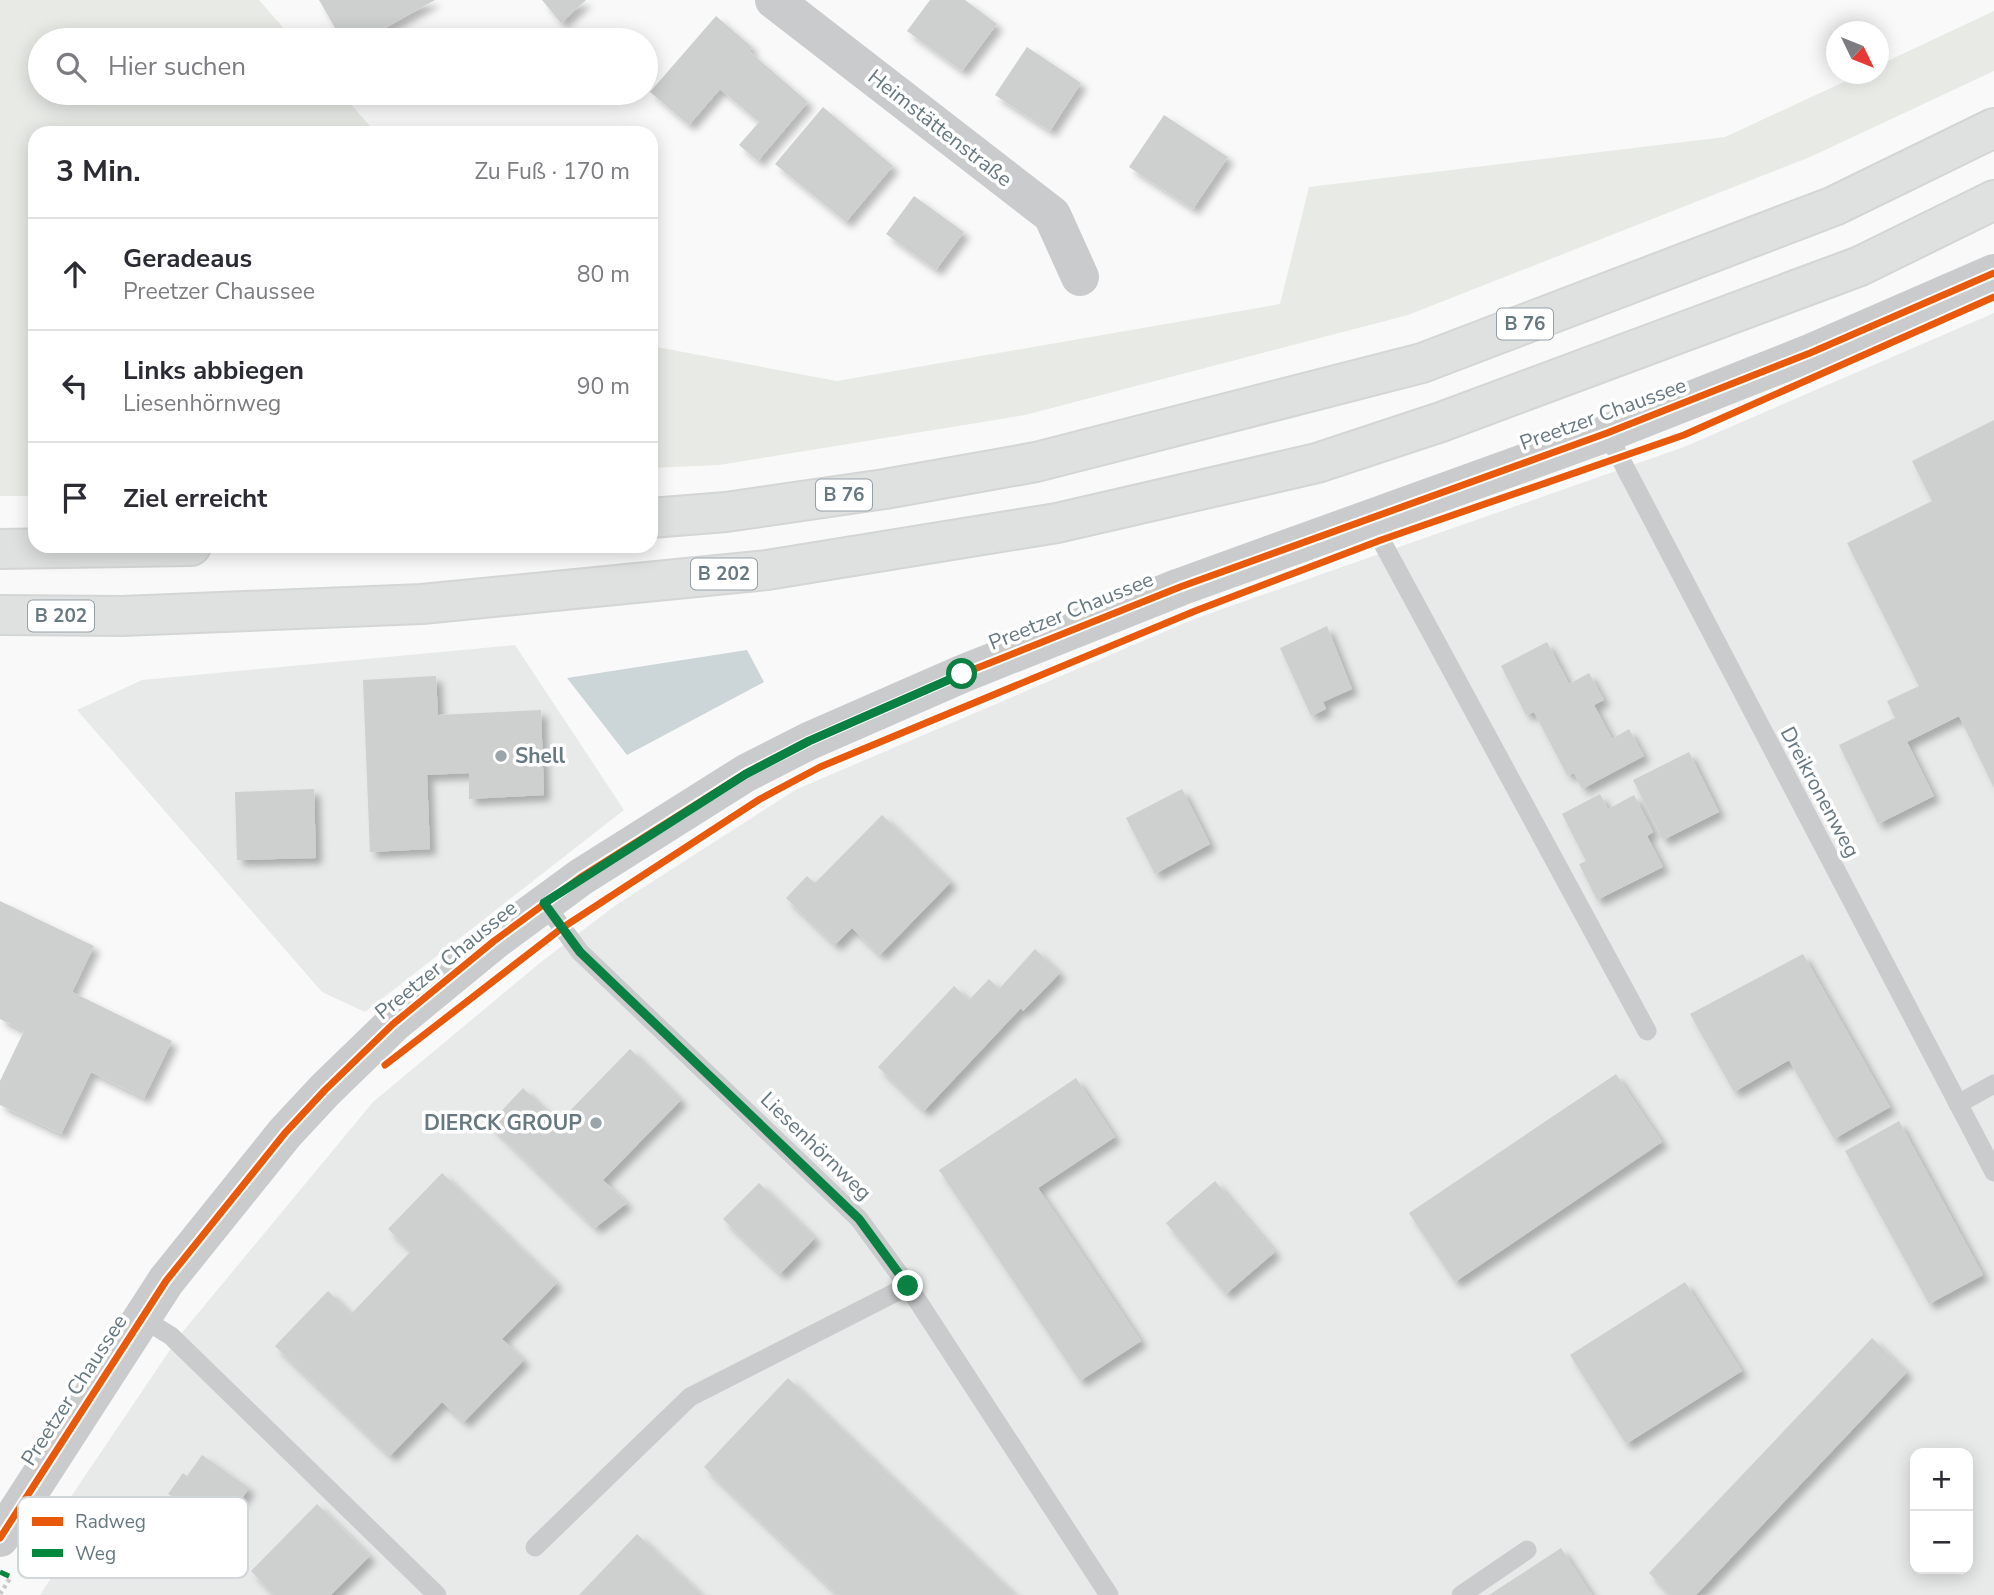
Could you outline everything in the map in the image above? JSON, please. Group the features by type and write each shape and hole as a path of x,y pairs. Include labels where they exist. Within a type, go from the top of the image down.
{"highway":[{"name":"B 76","path":"658,517 726,512 845,495 1036,462 1422,363 1834,206 1994,128"},
{"name":"B 202","path":"0,615 122,616 422,604 767,570 1057,523 1317,463 1441,422 1860,266 1994,200"},
{"path":"0,549 28,549"}],"street":[{"name":"Heimstättenstraße","path":"774,0 1052,215 1080,277"},
{"name":"Preetzer Chaussee","path":"26,1497 166,1281 285,1133 324,1090 393,1024 544,903 746,774 809,741 962,674 1167,592 1607,433 1810,353 1994,273"},
{"name":"Preetzer Chaussee","path":"0,1538 18,1510"}],"lane":[{"name":"Dreikronenweg","path":"1607,433 1994,1172"},
{"path":"1372,516 1381,540 1647,1031"},
{"name":"Liesenhörnweg","path":"544,903 580,952 859,1219 908,1286 1109,1595"},
{"path":"1958,1104 1994,1084"},
{"path":"535,1546 690,1397 908,1286"},
{"path":"142,1318 171,1336 437,1595"},
{"path":"1461,1595 1527,1550"}],"shaded area":[{"path":"0,0 259,0 284,28 28,28 28,105 352,105 370,126 28,126 28,496 0,496"},
{"path":"1994,11 1994,71 1810,157 1408,315 1025,415 719,465 658,468 658,347 837,381 1280,304 1309,187 1725,137 1839,84 1889,84 1889,60"},
{"path":"1994,313 1994,1595 40,1595 51,1578 248,1578 248,1497 71,1497 180,1335 373,1102 541,962 616,905 795,790 1194,619 1684,447"},
{"path":"515,645 624,810 365,1012 322,992 77,710 142,680"},
{"path":"747,650 764,682 627,755 567,678"}],"building":[{"path":"319,0 435,0 385,28 335,28"},
{"path":"542,0 586,0 561,23"},
{"path":"930,0 965,0 997,24 962,71 907,31"},
{"path":"716,16 752,47 749,51 808,102 758,161 739,145 759,122 720,89 689,125 658,99 658,83"},
{"path":"1027,47 1081,83 1050,131 995,95"},
{"path":"823,107 893,166 846,222 775,164"},
{"path":"1164,115 1228,157 1193,209 1129,167"},
{"path":"914,196 964,232 936,270 886,234"},
{"path":"1994,420 1994,788 1959,716 1907,742 1934,796 1878,824 1839,745 1895,718 1887,701 1919,686 1847,543 1932,501 1912,461"},
{"path":"1327,626 1352,689 1323,702 1326,709 1311,716 1280,648"},
{"path":"1547,642 1569,684 1589,673 1604,700 1594,705 1612,739 1629,729 1644,756 1582,789 1574,773 1567,775 1534,712 1526,715 1501,666"},
{"path":"436,676 438,715 541,710 544,795 469,799 469,773 427,775 430,849 370,852 363,680"},
{"path":"1689,752 1719,812 1663,840 1633,780"},
{"path":"314,789 316,858 237,860 235,792"},
{"path":"1182,789 1210,844 1155,874 1126,818"},
{"path":"1600,794 1608,809 1634,795 1653,832 1647,836 1663,867 1597,900 1579,864 1586,861 1562,814"},
{"path":"882,815 951,882 880,955 852,928 835,945 786,898 807,876 815,883"},
{"path":"0,901 94,946 72,992 172,1041 144,1098 91,1072 61,1134 0,1105 0,1081 24,1031 0,1019"},
{"path":"1035,949 1060,973 1023,1011 1021,1008 924,1111 878,1067 954,986 969,1000 989,979 999,989"},
{"path":"1803,954 1890,1107 1834,1139 1789,1060 1734,1092 1690,1014"},
{"path":"630,1049 681,1100 603,1180 627,1203 595,1228 489,1124 523,1088 558,1123"},
{"path":"1616,1074 1662,1142 1455,1282 1409,1213"},
{"path":"1076,1078 1115,1137 1038,1188 1141,1341 1080,1381 939,1170"},
{"path":"1899,1121 1983,1275 1929,1304 1845,1151"},
{"path":"442,1173 557,1283 502,1339 524,1360 464,1422 442,1402 390,1456 275,1346 328,1291 351,1314 411,1251 388,1229"},
{"path":"1215,1181 1275,1252 1226,1294 1166,1223"},
{"path":"759,1183 815,1238 780,1274 723,1219"},
{"path":"1685,1282 1742,1371 1626,1444 1570,1355"},
{"path":"1872,1338 1907,1372 1696,1595 1671,1595 1649,1573"},
{"path":"788,1378 1015,1595 838,1595 704,1467"},
{"path":"202,1455 249,1488 243,1497 173,1497 168,1494 183,1473 187,1476"},
{"path":"317,1504 370,1556 331,1595 274,1595 251,1571"},
{"path":"637,1534 702,1595 579,1595"},
{"path":"1561,1548 1592,1595 1489,1595"}],"marked path":[{"path":"0,1572 11,1577"}],"cycle path":[{"path":"26,1497 166,1281 285,1133 325,1090 393,1024 494,941 581,877 746,773 809,741 962,674 1180,587 1607,433 1810,353 1994,273"},
{"path":"385,1065 562,928 760,799 820,767 1195,611 1381,540 1684,435 1994,297"},
{"path":"0,1538 18,1510"}],"place":[{"name":"Shell","path":"501,756"},
{"name":"DIERCK GROUP","path":"596,1123"}],"route":[{"path":"908,1286 859,1219 580,952 544,903 746,774 809,741 962,674"}]}
